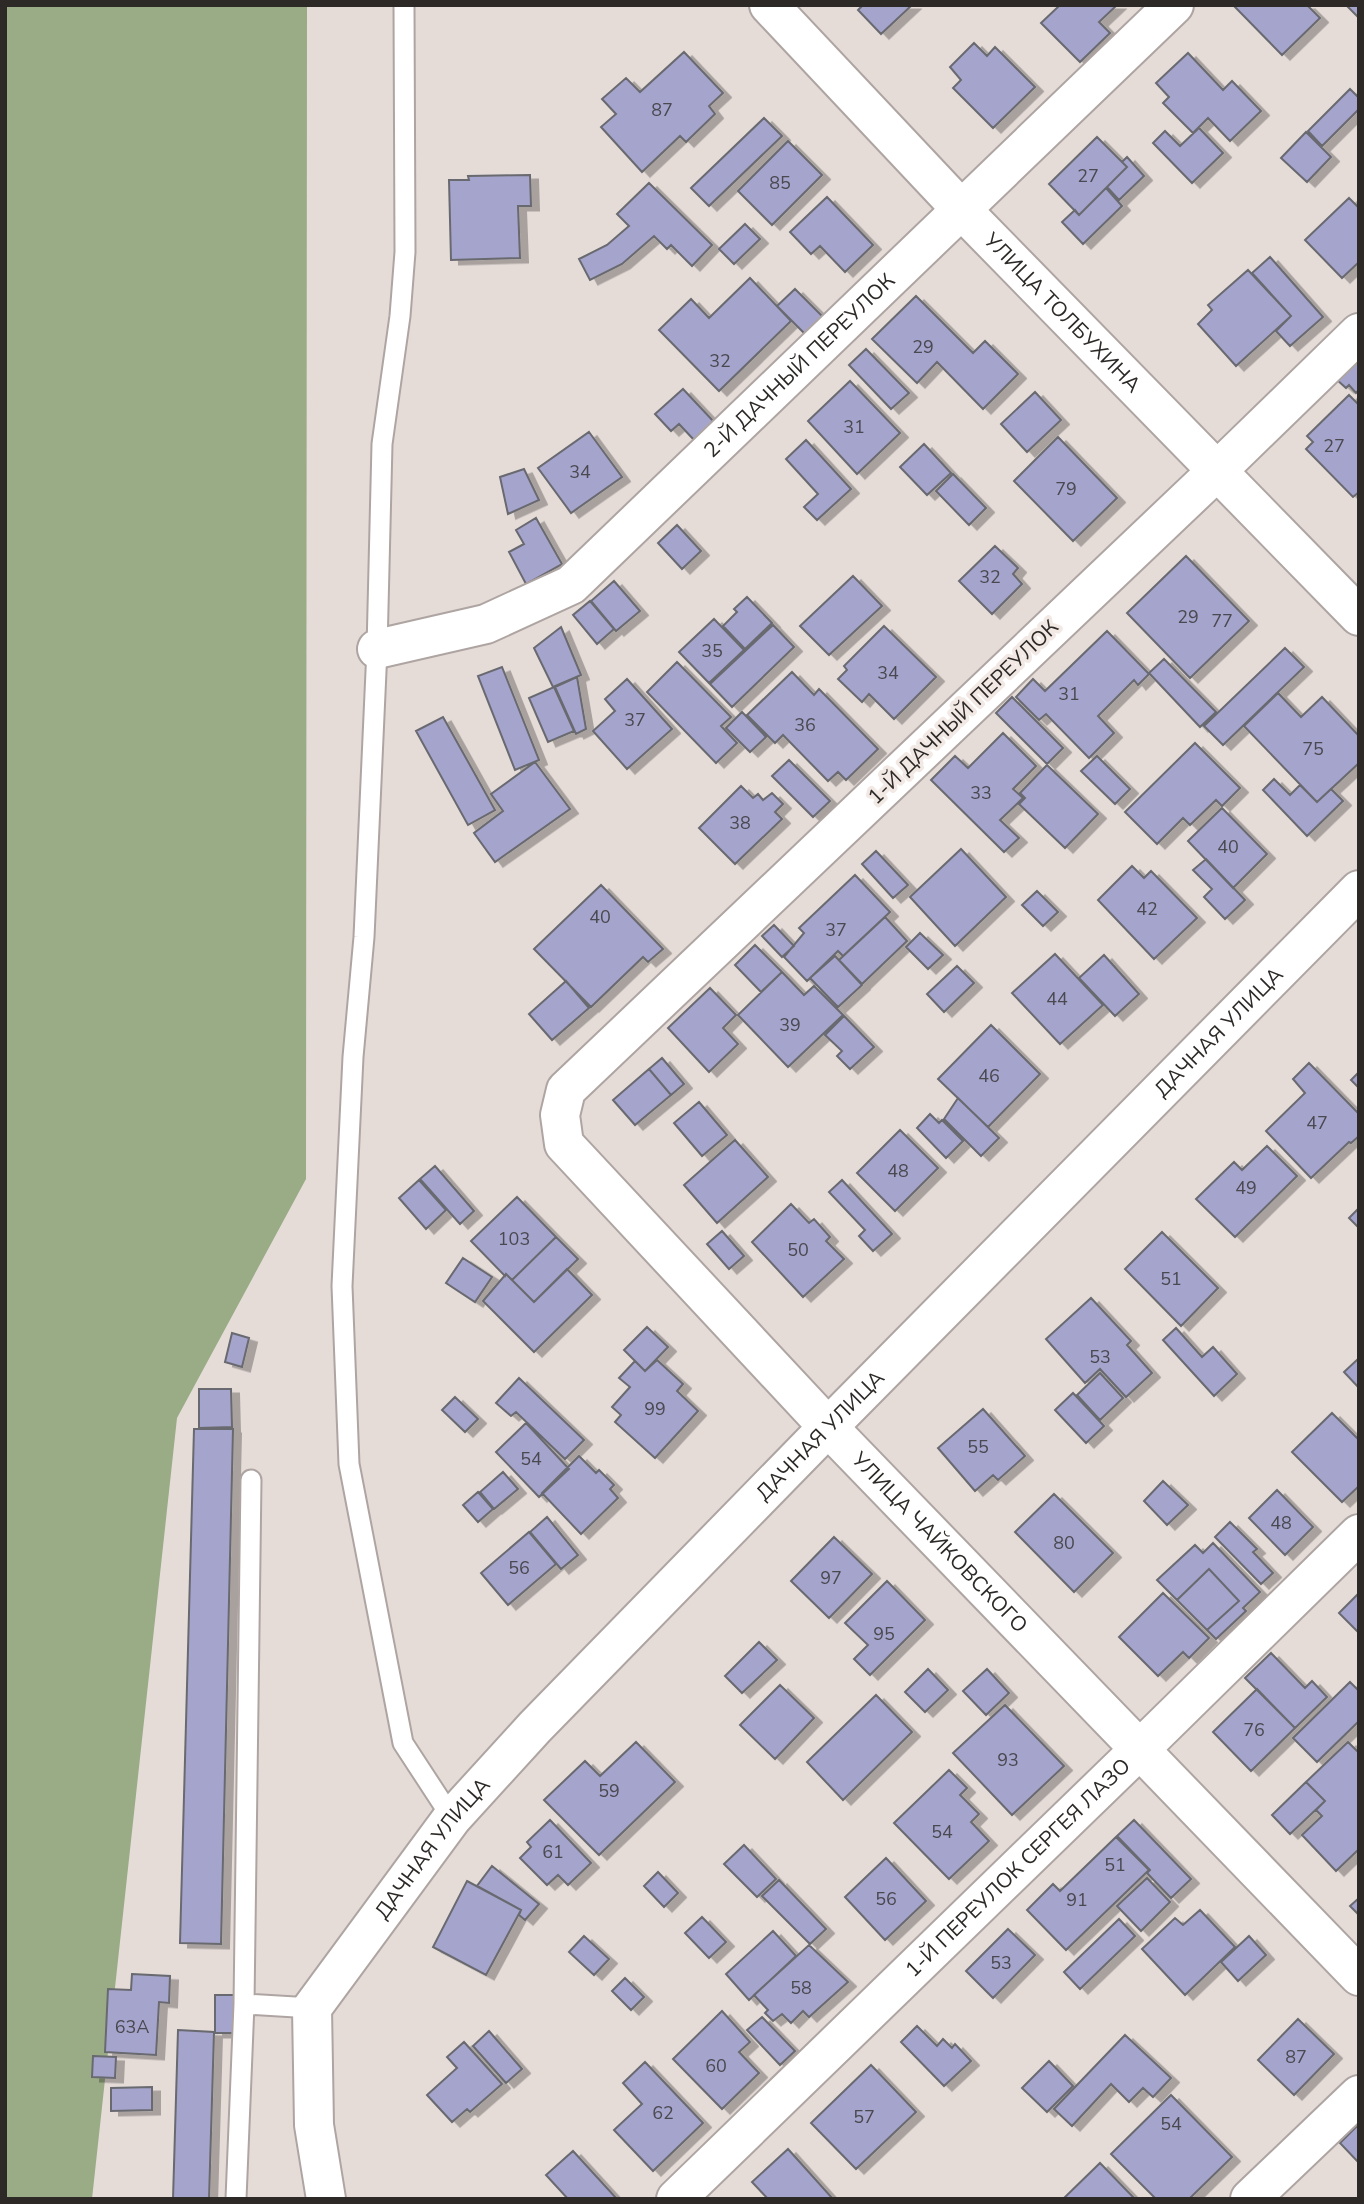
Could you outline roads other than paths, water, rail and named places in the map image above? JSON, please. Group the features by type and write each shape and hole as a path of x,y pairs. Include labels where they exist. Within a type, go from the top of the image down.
{"street":[{"name":"УЛИЦА ТОЛБУХИНА","path":"769,5 961,209 1359,616"},
{"name":"2-Й ДАЧНЫЙ ПЕРЕУЛОК","path":"377,649 486,624 571,584 1174,5"},
{"name":"1-Й ДАЧНЫЙ ПЕРЕУЛОК","path":"566,1090 1359,333"},
{"name":"ДАЧНАЯ УЛИЦА","path":"312,2008 452,1818 535,1727 1359,890"},
{"name":"УЛИЦА ЧАЙКОВСКОГО","path":"566,1090 560,1115 564,1144 828,1427 1359,1976"},
{"name":"1-Й ПЕРЕУЛОК СЕРГЕЯ ЛАЗО","path":"676,2199 1359,1534"},
{"path":"312,2008 314,2125 326,2199"},
{"path":"1250,2199 1359,2095"}],"lane":[{"path":"404,5 405,253 400,316 382,444 377,649 364,937 353,1057 342,1286 349,1464 403,1743 452,1818"},
{"path":"236,2199 244,2004 251,1480"},
{"path":"244,2004 312,2008"}]}
